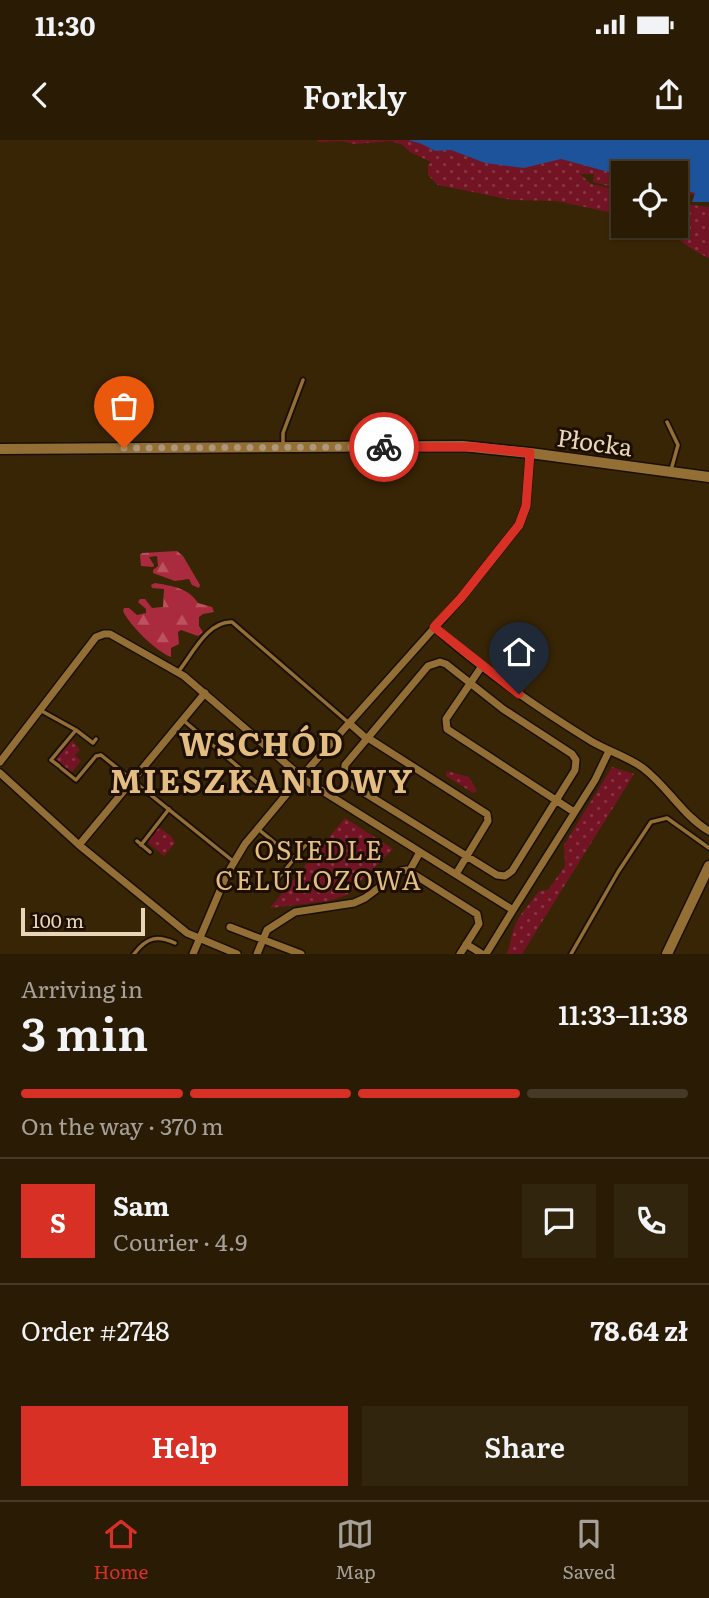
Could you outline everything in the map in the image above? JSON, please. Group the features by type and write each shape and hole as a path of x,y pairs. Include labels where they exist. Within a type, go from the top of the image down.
{"street":[{"name":"Płocka","path":"0,449 476,447 709,477"},
{"path":"193,954 233,861 257,829 461,598 519,525 526,506 530,453"},
{"path":"434,627 482,666 562,723 642,767 694,822 709,831"},
{"path":"0,762 100,635 110,634 178,673 205,693 301,777 513,910"},
{"path":"433,663 444,663 503,709 574,757 575,770 508,875 498,875 347,781 343,774 345,765 368,738 433,663"},
{"path":"482,666 446,719 447,729 574,812"},
{"path":"79,845 205,693"},
{"path":"349,723 368,738 486,812 488,821 456,874"},
{"path":"466,944 484,954 574,812 609,751"},
{"path":"0,772 79,845 181,929 199,940 237,954"},
{"path":"410,870 420,852"},
{"path":"667,954 709,866"},
{"path":"257,954 267,930 295,912 354,903 401,871 410,870 477,914 479,924 460,954"},
{"path":"230,927 301,954"}],"lane":[{"path":"283,447 282,433 303,380"},
{"path":"667,422 678,445 671,472"},
{"path":"178,673 212,628 222,621 232,622 349,723"},
{"path":"40,710 93,743 96,739"},
{"path":"183,720 268,792"},
{"path":"76,730 51,760 76,780 96,756 101,755 233,861"},
{"path":"150,852 139,843 169,809"},
{"path":"571,954 612,882 651,822 667,818 709,848"},
{"path":"257,829 294,858"},
{"path":"274,883 310,840"},
{"path":"134,954 150,938 160,937 176,943"}],"shaded area":[{"path":"317,140 709,140 709,194 688,195 688,161 611,161 611,187 593,182 594,174 580,174 591,184 611,188 611,212 556,201 513,200 438,185 428,175 428,165 431,162 391,141 355,144 342,141"},
{"path":"688,204 709,207 709,258 676,238 688,238"},
{"path":"72,740 80,750 75,755 81,761 71,773 54,759"},
{"path":"612,767 634,774 522,954 506,954 521,915 539,891 548,890 565,866 564,845"},
{"path":"447,771 469,777 477,791 473,793 446,776"},
{"path":"345,818 393,849 347,895 329,901 270,908"},
{"path":"158,827 171,836 175,843 164,856 146,841"}],"green space":[{"path":"177,551 183,556 200,585 199,588 192,585 189,579 175,581 153,573 158,566 157,556 149,557 153,567 141,566 142,553"},
{"path":"155,583 184,590 198,603 212,607 214,612 199,617 199,626 203,632 198,636 181,630 178,632 179,644 171,648 171,657 144,637 123,611 124,608 129,608 137,615 146,613 146,609 138,602 140,599 145,599 152,608 163,607 164,589 152,588 151,585"}],"water":[{"path":"408,140 709,140 709,202 692,202 695,193 688,192 688,161 611,161 611,173 561,159 524,168 485,163 451,150 435,151"}],"way so far":[{"path":"124,448 384,447"}],"district":[{"name":"WSCHÓD MIESZKANIOWY","path":"262,760"},
{"name":"OSIEDLE CELULOZOWA","path":"319,863"}],"route":[{"path":"384,447 476,447 530,453 526,506 519,525 461,598 434,627 519,694"}]}
